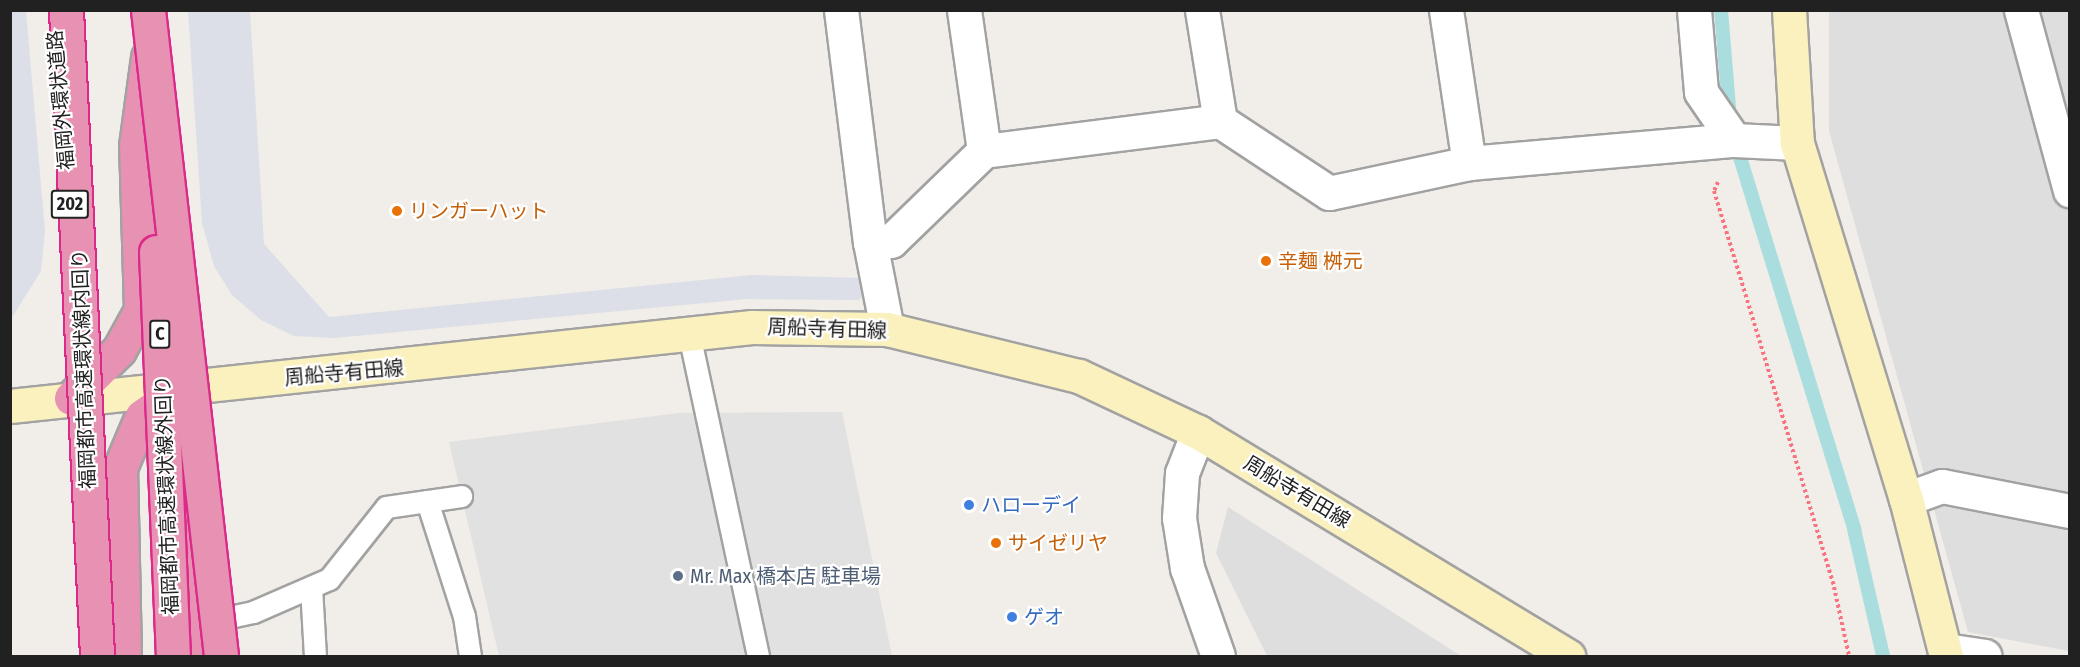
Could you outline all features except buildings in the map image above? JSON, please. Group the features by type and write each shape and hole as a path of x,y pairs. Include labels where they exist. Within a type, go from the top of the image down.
{"highway":[{"name":"福岡外環状道路","path":"53,10 73,232 71,398 86,657"},
{"name":"福岡都市高速環状線内回り","path":"65,10 74,657"},
{"name":"福岡都市高速環状線内回り","path":"65,10 97,657"},
{"path":"147,10 221,657"},
{"name":"福岡都市高速環状線外回り","path":"147,10 174,657"},
{"path":"71,398 119,350 141,310 136,146 154,10"},
{"path":"160,10 195,657"},
{"path":"124,657 120,468 142,416 182,388"}],"main road":[{"path":"1789,10 1797,143 1906,499 1945,653"},
{"name":"周船寺有田線","path":"10,406 689,334 806,326 887,329 1079,376 1198,432 1568,657"}],"street":[{"path":"841,10 870,242 887,329"},
{"path":"964,10 984,151"},
{"path":"1202,10 1220,121"},
{"path":"1446,10 1469,163"},
{"path":"1694,10 1701,92 1748,142"},
{"path":"2021,10 2070,190"},
{"path":"870,242 891,241 984,151 1220,121 1329,193 1469,163 1748,142 1797,143"},
{"path":"1198,432 1182,473 1179,518 1186,568 1218,657"},
{"path":"1906,499 1942,486 2070,511"},
{"path":"1945,653 1985,657"}],"lane":[{"path":"689,334 758,657"},
{"path":"194,624 253,612 329,579 386,507 461,496"},
{"path":"427,501 464,616 470,657"},
{"path":"311,587 315,657"}],"path":[{"path":"1748,142 1714,191 1834,587 1849,657"}],"shaded area":[{"path":"10,11 26,11 45,231 41,271 11,319"},
{"path":"188,11 250,11 264,244 329,317 752,275 862,278 866,294 858,300 747,299 334,338 294,336 261,320 232,295 214,266 202,223"},
{"path":"1829,11 2069,11 2069,651 1968,632 1829,131"},
{"name":"Mr. Max 橋本店 駐車場","path":"842,412 892,656 499,656 449,442 679,413"},
{"path":"1228,507 1461,656 1267,656 1216,553"}],"waterway":[{"path":"1721,10 1730,119"},
{"path":"1735,141 1854,529 1883,656"}],"place":[{"name":"リンガーハット","path":"397,211"},
{"name":"辛麺 桝元","path":"1266,261"},
{"name":"ハローデイ","path":"969,505"},
{"name":"サイゼリヤ","path":"996,543"},
{"name":"Mr. Max 橋本店 駐車場","path":"678,576"},
{"name":"ゲオ","path":"1012,617"}]}
